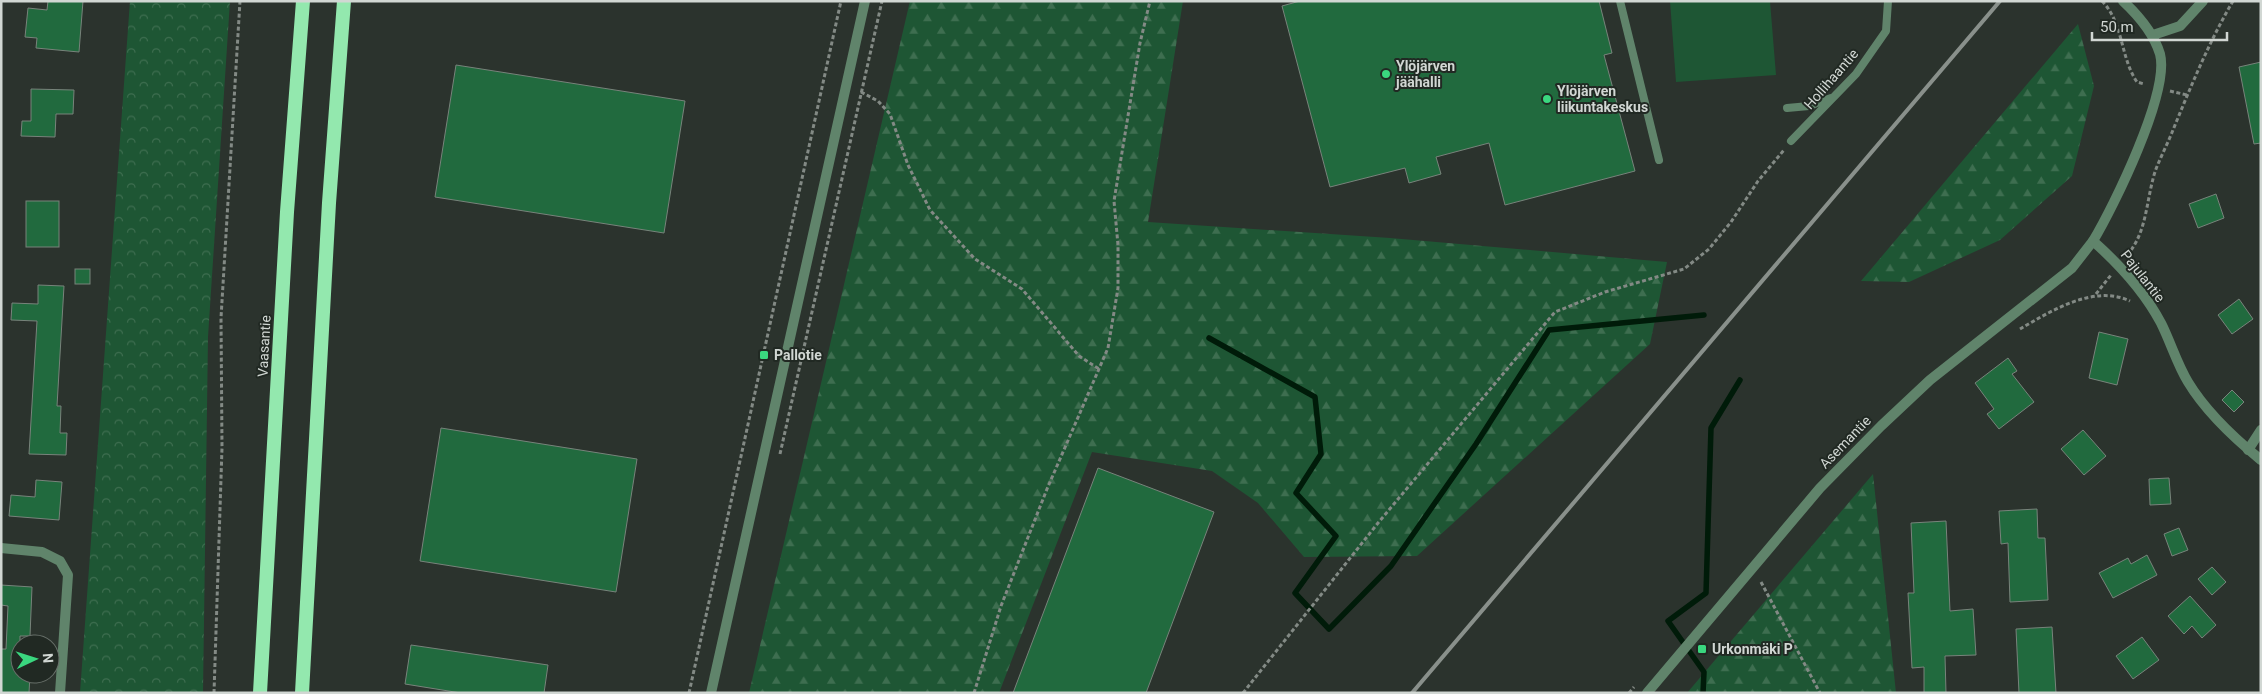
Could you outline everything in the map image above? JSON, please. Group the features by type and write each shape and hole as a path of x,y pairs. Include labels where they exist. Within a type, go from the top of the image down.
{"highway":[{"name":"Vaasantie","path":"260,693 287,222 303,1"},
{"path":"302,693 329,203 344,1"}],"street":[{"path":"711,693 865,1"},
{"path":"2093,242 2110,213 2131,167 2159,88 2160,55 2153,36 2123,1"},
{"path":"2153,36 2180,26 2203,1"},
{"name":"Pajulantie","path":"2093,242 2119,264 2161,323 2176,360 2201,402 2248,450 2261,460"},
{"name":"Asemantie","path":"1646,693 1820,488 1881,426 1930,380 2072,268 2093,242"},
{"path":"2248,450 2261,430"},
{"path":"1,548 42,552 60,561 68,575 60,693"}],"lane":[{"path":"1620,1 1659,160"},
{"name":"Hollihaantie","path":"1791,141 1856,74 1886,31 1888,1"},
{"path":"1787,108 1809,106 1835,96"}],"path":[{"path":"214,693 222,448 221,318 240,1"},
{"path":"689,693 841,1"},
{"path":"779,461 882,1"},
{"path":"974,693 1004,597 1047,489 1108,348 1118,288 1118,245 1114,200 1140,43 1150,1"},
{"path":"2016,331 2041,316 2096,294 2135,246 2142,231 2145,207 2157,167 2187,95 2233,1"},
{"path":"2103,2 2113,14 2119,28 2132,75 2137,82 2187,95"},
{"path":"862,92 878,101 890,114 908,165 930,210 974,259 1022,289 1079,356 1099,369"},
{"path":"1243,693 1378,523 1555,312 1605,292 1684,269 1709,249 1758,181 1791,141"},
{"path":"1755,589 1767,574"},
{"path":"1761,582 1820,693"}],"green space":[{"path":"130,1 230,1 208,337 203,693 80,693"},
{"path":"910,1 1183,1 1148,222 1390,238 1667,262 1650,344 1417,556 1304,557 1258,503 1212,471 1092,452 999,693 749,693"},
{"path":"1670,1 1770,1 1776,75 1676,82"},
{"path":"2078,24 2094,86 2072,176 2000,240 1909,282 1861,281"},
{"path":"1873,474 1896,693 1687,693"}],"building":[{"path":"48,1 83,1 79,52 36,48 37,38 25,37 28,8 47,10"},
{"path":"1300,1 1599,1 1612,53 1604,55 1635,171 1505,205 1489,143 1436,157 1441,174 1409,183 1405,168 1330,187 1282,6"},
{"path":"2261,62 2261,143 2254,144 2239,67"},
{"path":"456,65 685,101 664,233 435,197"},
{"path":"31,89 74,90 73,114 56,114 55,137 21,136 22,121 31,121"},
{"path":"2216,194 2224,218 2198,228 2189,204"},
{"path":"26,201 59,201 59,247 26,247"},
{"path":"75,269 90,269 90,284 75,284"},
{"path":"38,285 64,286 57,406 61,406 60,433 67,433 66,455 29,454 37,321 11,320 12,303 38,304"},
{"path":"2239,299 2253,319 2232,334 2218,315"},
{"path":"2099,332 2128,339 2117,385 2089,378"},
{"path":"2008,358 2017,371 2012,374 2034,402 1999,429 1987,414 1994,409 1975,383"},
{"path":"2232,390 2244,402 2234,412 2222,400"},
{"path":"441,428 637,459 616,592 420,561"},
{"path":"2083,430 2106,456 2084,475 2061,449"},
{"path":"1098,468 1214,512 1146,693 1013,693"},
{"path":"2169,478 2171,504 2150,505 2149,479"},
{"path":"36,480 62,482 59,520 9,516 11,495 35,497"},
{"path":"2037,509 2038,538 2045,538 2048,600 2010,602 2008,543 2001,544 1999,511"},
{"path":"1946,521 1950,611 1973,609 1976,655 1945,656 1946,693 1924,693 1924,667 1912,668 1908,593 1914,593 1911,523"},
{"path":"2179,528 2188,550 2172,556 2164,534"},
{"path":"2147,555 2157,575 2113,598 2099,573 2128,558 2131,564"},
{"path":"2212,567 2226,582 2212,595 2198,579"},
{"path":"1,585 32,587 30,634 10,634 10,684 29,684 29,693 1,693 1,649 6,649 8,606 1,605"},
{"path":"2190,596 2216,625 2202,638 2192,626 2184,634 2168,616"},
{"path":"2052,627 2056,693 2019,693 2016,629"},
{"path":"2142,637 2159,660 2133,679 2116,656"},
{"path":"411,645 548,665 544,693 461,693 405,684"}],"waterway":[{"path":"1209,338 1315,397 1321,454 1296,493 1336,536 1295,593 1329,629 1391,566 1476,444 1549,330 1704,315"},
{"path":"1703,693 1704,672 1668,621 1706,593 1711,428 1740,380"}],"railway":[{"path":"1412,693 2000,1"}],"place":[{"name":"Ylöjärven jäähalli","path":"1386,74"},
{"name":"Ylöjärven liikuntakeskus","path":"1547,99"},
{"name":"Pallotie","path":"764,355"},
{"name":"Urkonmäki P","path":"1702,649"}]}
